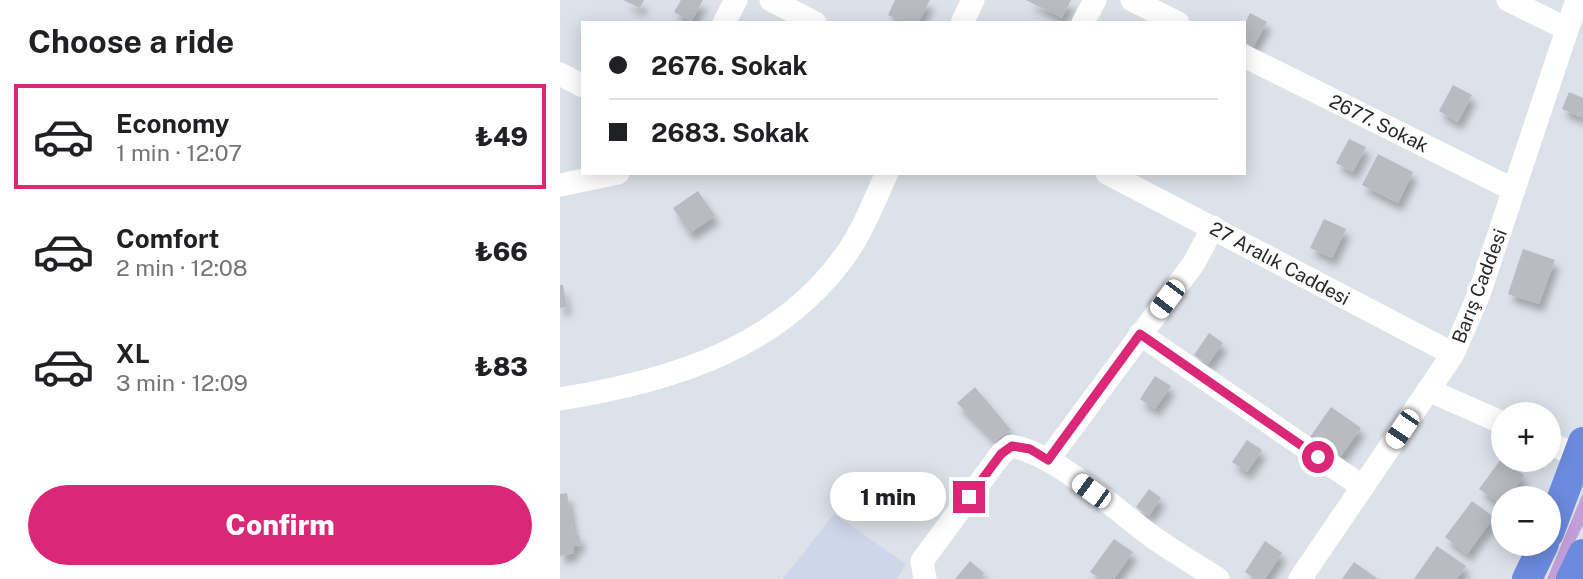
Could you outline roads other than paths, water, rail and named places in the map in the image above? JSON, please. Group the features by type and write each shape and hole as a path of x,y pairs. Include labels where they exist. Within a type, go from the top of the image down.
{"main road":[{"path":"1561,502 1581,449"},
{"path":"1571,579 1583,554"},
{"path":"1527,579 1538,556"}],"street":[{"path":"725,21 736,0"},
{"path":"771,0 811,21"},
{"path":"963,21 973,0"},
{"path":"1084,21 1095,0"},
{"path":"1132,0 1174,21"},
{"path":"1508,0 1567,29"},
{"name":"Barış Caddesi","path":"1300,579 1453,354 1479,294 1577,0"},
{"name":"2677. Sokak","path":"1246,57 1514,190"},
{"path":"560,74 581,85"},
{"path":"560,185 608,175"},
{"path":"560,399 681,373 732,352 778,325 818,289 850,248 886,175"},
{"name":"27 Aralık Caddesi","path":"1111,175 1453,354"},
{"path":"1048,460 1194,263 1213,227"},
{"path":"1140,334 1363,487"},
{"path":"1429,390 1491,418"},
{"path":"1561,445 1581,449"},
{"path":"925,579 922,561 1001,454 1012,446 1030,449 1048,460 1154,537 1218,579"}]}
